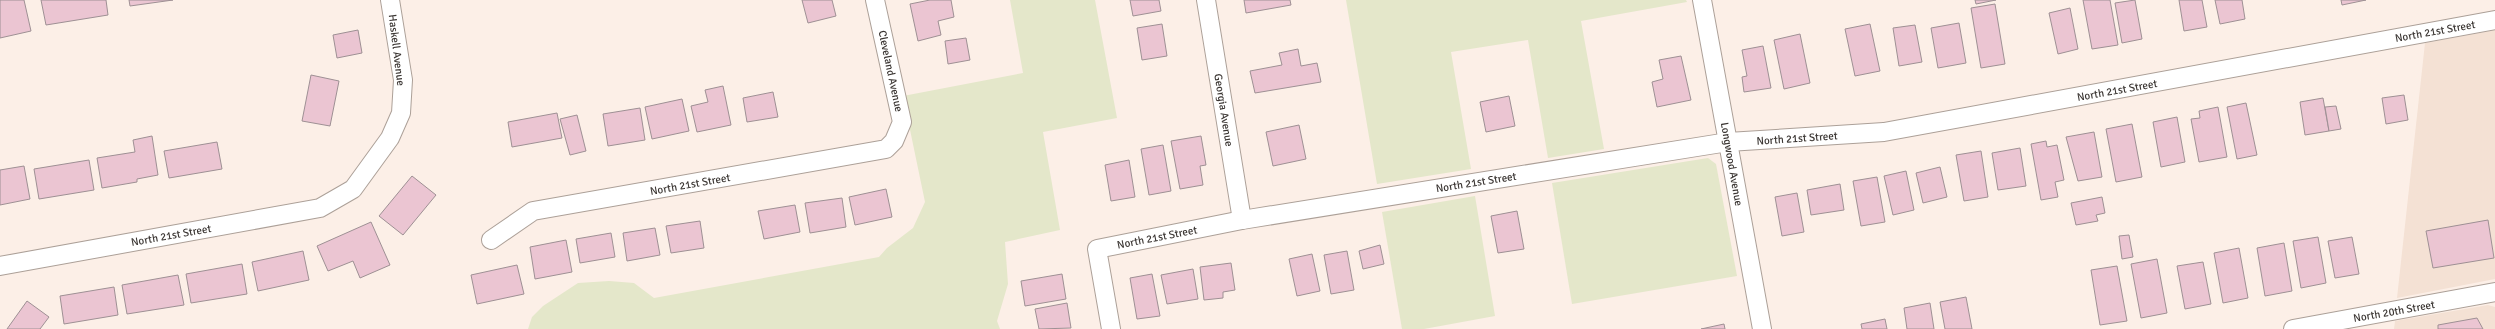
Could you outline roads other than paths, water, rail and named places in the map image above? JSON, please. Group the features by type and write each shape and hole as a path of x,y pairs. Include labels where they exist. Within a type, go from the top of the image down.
{"street":[{"name":"Haskell Avenue","path":"340,198 353,189 373,164 390,138 401,113 403,80 390,0"},
{"name":"Cleveland Avenue","path":"875,0 902,122 894,141"},
{"name":"Georgia Avenue","path":"1206,0 1242,220"},
{"name":"Longwood Avenue","path":"1702,0 1762,329"},
{"name":"North 21st Street","path":"1111,329 1097,249 1242,220 1728,142 1884,132 2495,20"},
{"name":"North 21st Street","path":"491,240 533,211 872,153 886,150 894,141"},
{"name":"North 21st Street","path":"0,266 320,208 340,198"},
{"name":"North 20th Street","path":"2292,329 2495,292"}]}
